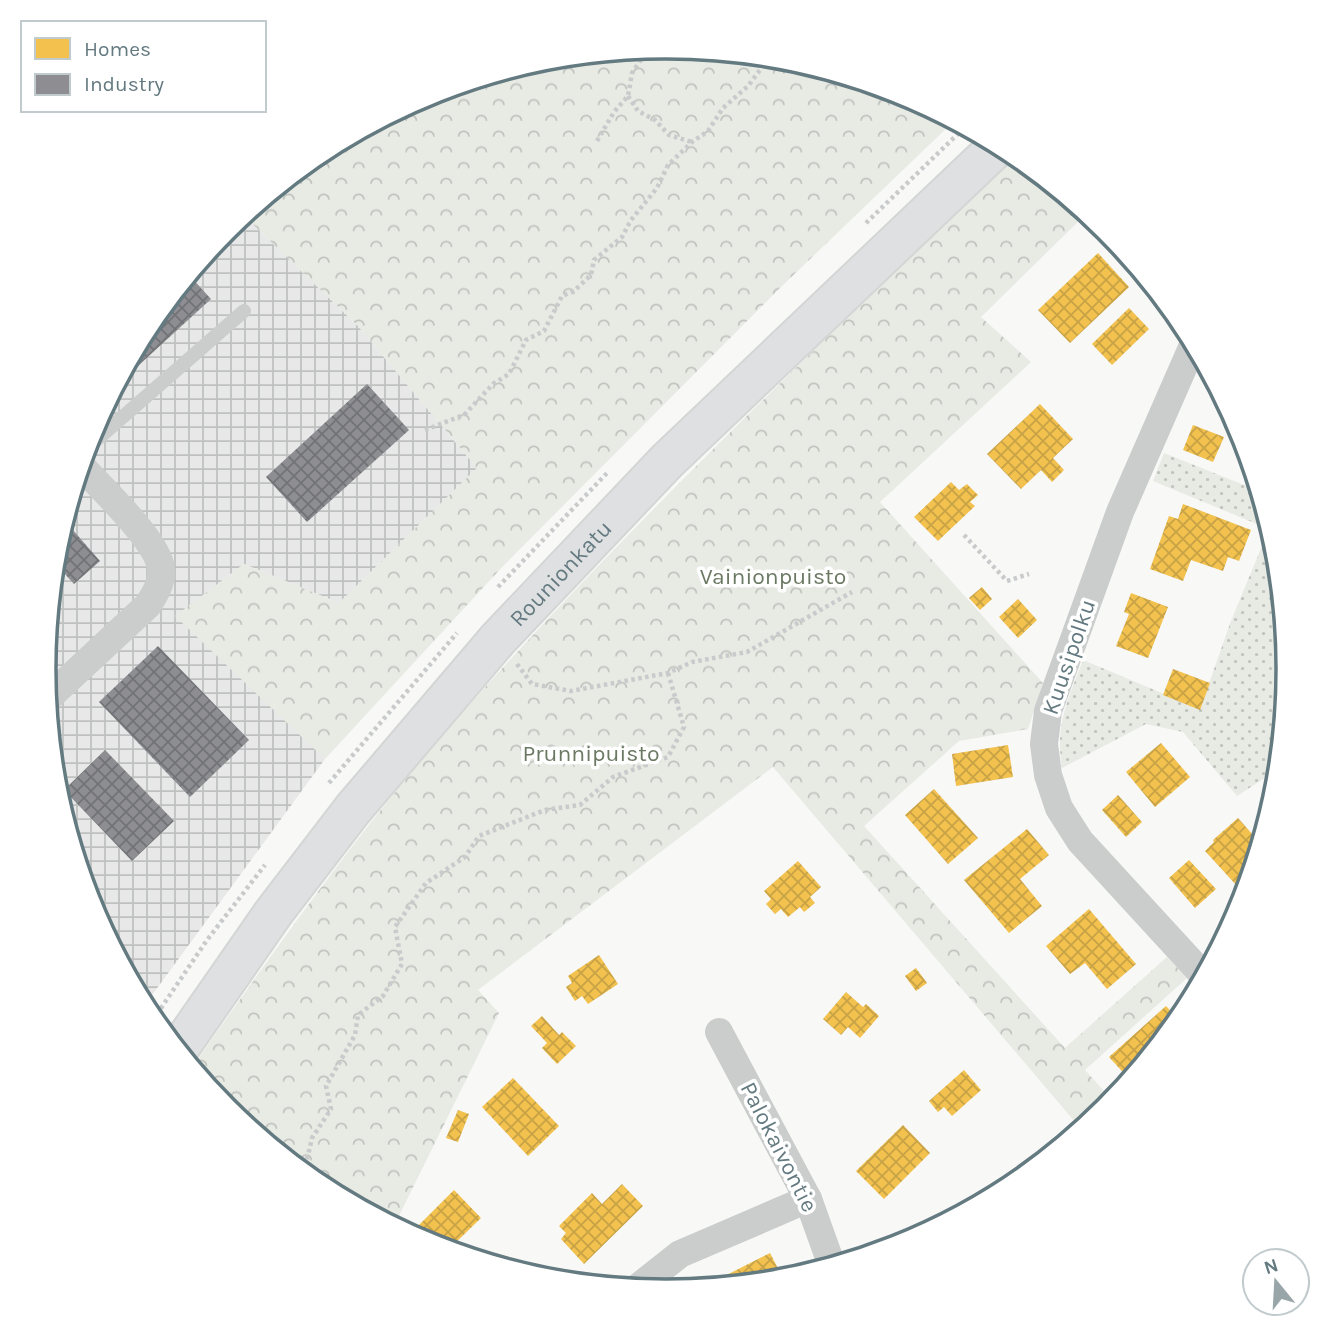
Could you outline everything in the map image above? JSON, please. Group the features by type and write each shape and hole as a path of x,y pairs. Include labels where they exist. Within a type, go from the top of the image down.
{"main road":[{"name":"Rounionkatu","path":"184,1042 274,912 353,809 498,639 667,461 991,153"}],"street":[{"name":"Kuusipolku","path":"1189,355 1120,512 1048,711 1044,744 1048,775 1059,808 1080,841 1197,968"},
{"path":"57,689 148,605 158,590 162,570 156,552 146,538 88,474"},
{"name":"Palokaivontie","path":"719,1032 808,1199 829,1257"},
{"path":"648,1279 680,1254 808,1199"}],"lane":[{"path":"103,434 244,311"}],"path":[{"path":"597,141 614,112 628,96 632,73 641,60"},
{"path":"425,430 464,415 493,384 509,374 526,340 544,331 562,296 574,291 591,275 594,260 622,237 631,220 657,188 668,165 708,131 723,108 748,86 762,67"},
{"path":"628,96 638,111 655,120 669,135 692,142"},
{"path":"964,535 1007,580 1028,574"},
{"path":"498,639 532,684 571,691 668,673 692,662 747,652 852,592"},
{"path":"307,1161 312,1138 331,1109 326,1086 355,1035 358,1015 383,996 402,964 395,927 426,883 465,857 479,836 545,810 580,805 613,777 668,757 684,727 668,673"}],"shaded area":[{"path":"251,223 357,325 477,468 339,603 244,564 176,616 325,759 151,996 119,939 102,902 88,865 68,788 57,709 57,629 61,589 88,473 119,399 159,330 182,298 207,267"}],"green space":[{"path":"626,60 706,60 746,64 824,80 899,105 947,128 783,285 504,565 325,759 175,616 244,564 339,603 477,468 357,325 251,223 295,185 361,141 433,105 470,91 586,64"},
{"path":"1007,164 1079,221 981,317 1031,362 880,502 1043,683 1028,729 959,741 864,826 1065,1048 1167,957 1187,978 1085,1070 1105,1092 1075,1122 773,767 478,990 499,1013 398,1217 396,1216 327,1176 295,1153 264,1128 198,1059 356,842 462,713 664,498"},
{"path":"1164,453 1248,487 1258,524 1153,481"},
{"path":"1263,544 1271,589 1276,669 1275,709 1266,777 1237,796 1183,732 1146,724 1062,768 1062,725 1083,660 1200,709 1231,621"}],"building: Homes":[{"path":"1098,253 1129,287 1070,343 1038,310"},
{"path":"1129,308 1149,329 1112,365 1092,344"},
{"path":"1040,404 1073,439 1053,458 1064,470 1052,482 1041,470 1021,489 987,454"},
{"path":"1193,425 1224,437 1213,462 1183,450"},
{"path":"951,482 959,490 967,484 978,495 970,502 975,506 938,541 914,517"},
{"path":"1183,504 1251,530 1239,561 1228,557 1223,571 1191,560 1183,581 1150,569 1169,516 1178,519"},
{"path":"982,587 992,599 980,610 969,598"},
{"path":"1131,593 1168,607 1148,658 1116,646 1129,614 1124,612"},
{"path":"1018,599 1037,620 1018,638 999,617"},
{"path":"1173,669 1210,683 1200,710 1163,695"},
{"path":"1161,743 1190,777 1155,807 1126,772"},
{"path":"1008,745 1013,777 956,786 952,754"},
{"path":"934,789 978,838 948,864 905,815"},
{"path":"1118,795 1142,822 1126,837 1102,810"},
{"path":"1238,818 1253,835 1236,885 1205,851 1213,840"},
{"path":"1027,829 1049,855 1020,879 1042,906 1009,933 964,880"},
{"path":"1189,860 1216,889 1195,908 1169,878"},
{"path":"798,861 821,887 810,897 815,903 804,912 800,907 788,917 781,909 775,914 766,904 771,899 764,891"},
{"path":"1089,909 1136,964 1107,989 1085,963 1070,974 1046,946"},
{"path":"599,955 618,984 588,1004 582,996 575,1001 566,987 572,983 568,976"},
{"path":"916,968 927,983 916,991 905,976"},
{"path":"846,992 863,1007 866,1004 879,1016 860,1038 848,1027 841,1035 823,1019"},
{"path":"1166,1006 1171,1011 1123,1073 1109,1057"},
{"path":"542,1016 559,1035 562,1032 576,1046 557,1064 542,1048 547,1043 531,1026"},
{"path":"964,1070 981,1090 952,1116 944,1107 938,1112 929,1101"},
{"path":"513,1078 559,1126 528,1156 482,1107"},
{"path":"458,1110 469,1114 458,1142 446,1138"},
{"path":"903,1125 930,1153 884,1199 856,1171"},
{"path":"622,1184 643,1206 584,1264 561,1239 566,1233 559,1226 592,1193 602,1204"},
{"path":"454,1190 481,1218 456,1242 418,1226"},
{"path":"770,1253 778,1268 746,1274 724,1276"}],"building: Industry":[{"path":"195,282 211,299 136,368 159,330"},
{"path":"367,384 409,430 307,522 266,477"},
{"path":"73,530 100,561 74,584 64,573"},
{"path":"158,646 249,740 190,797 99,702"},
{"path":"105,750 174,821 132,861 70,796 68,786"}],"park label":[{"name":"Vainionpuisto","path":"773,576"},
{"name":"Prunnipuisto","path":"591,753"}]}
